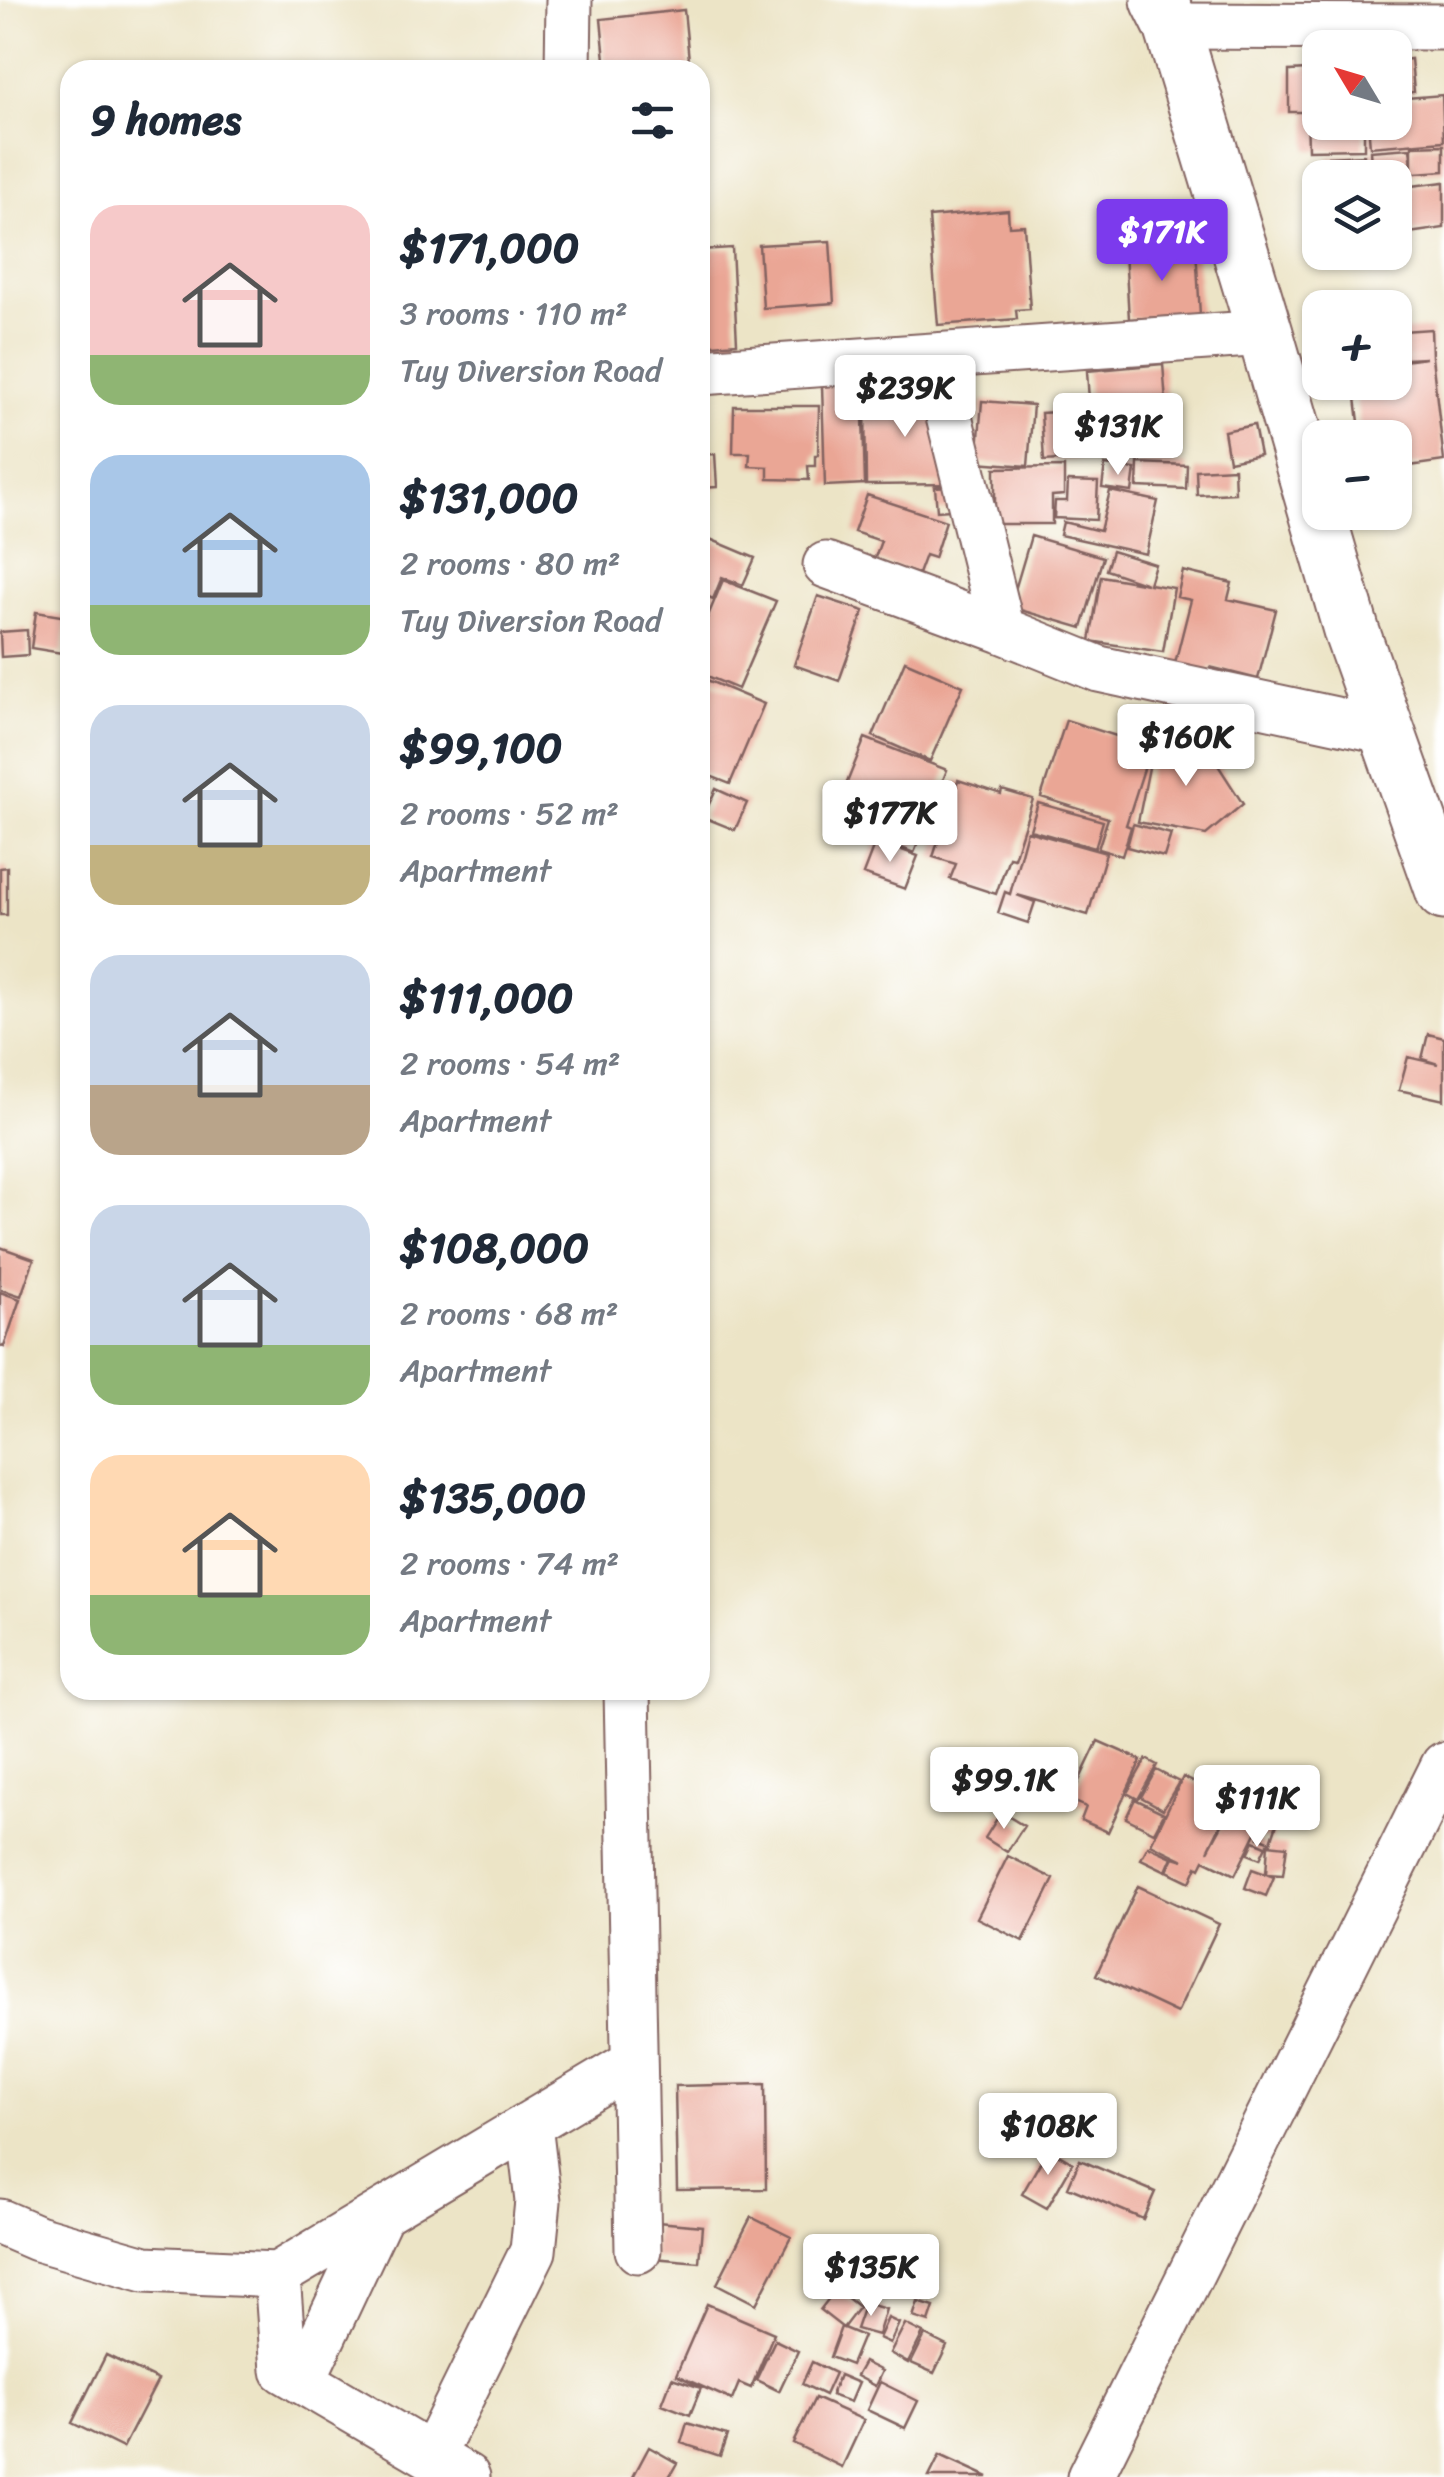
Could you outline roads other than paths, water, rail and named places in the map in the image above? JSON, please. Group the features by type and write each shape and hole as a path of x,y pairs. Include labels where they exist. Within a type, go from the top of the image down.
{"main road":[{"path":"1165,13 1265,333 1352,633 1444,892"}],"street":[{"path":"568,60 569,0"},
{"path":"1165,13 1444,27"},
{"path":"710,371 1265,333"},
{"path":"934,356 1002,630"},
{"path":"826,565 1099,669 1387,731"},
{"path":"627,1700 638,2250"},
{"path":"1090,2477 1444,1765"},
{"path":"0,2222 37,2238 145,2269 277,2275 634,2062"},
{"path":"277,2275 284,2370 450,2467 533,2251 538,2201 528,2125"},
{"path":"302,2381 381,2213"}]}
